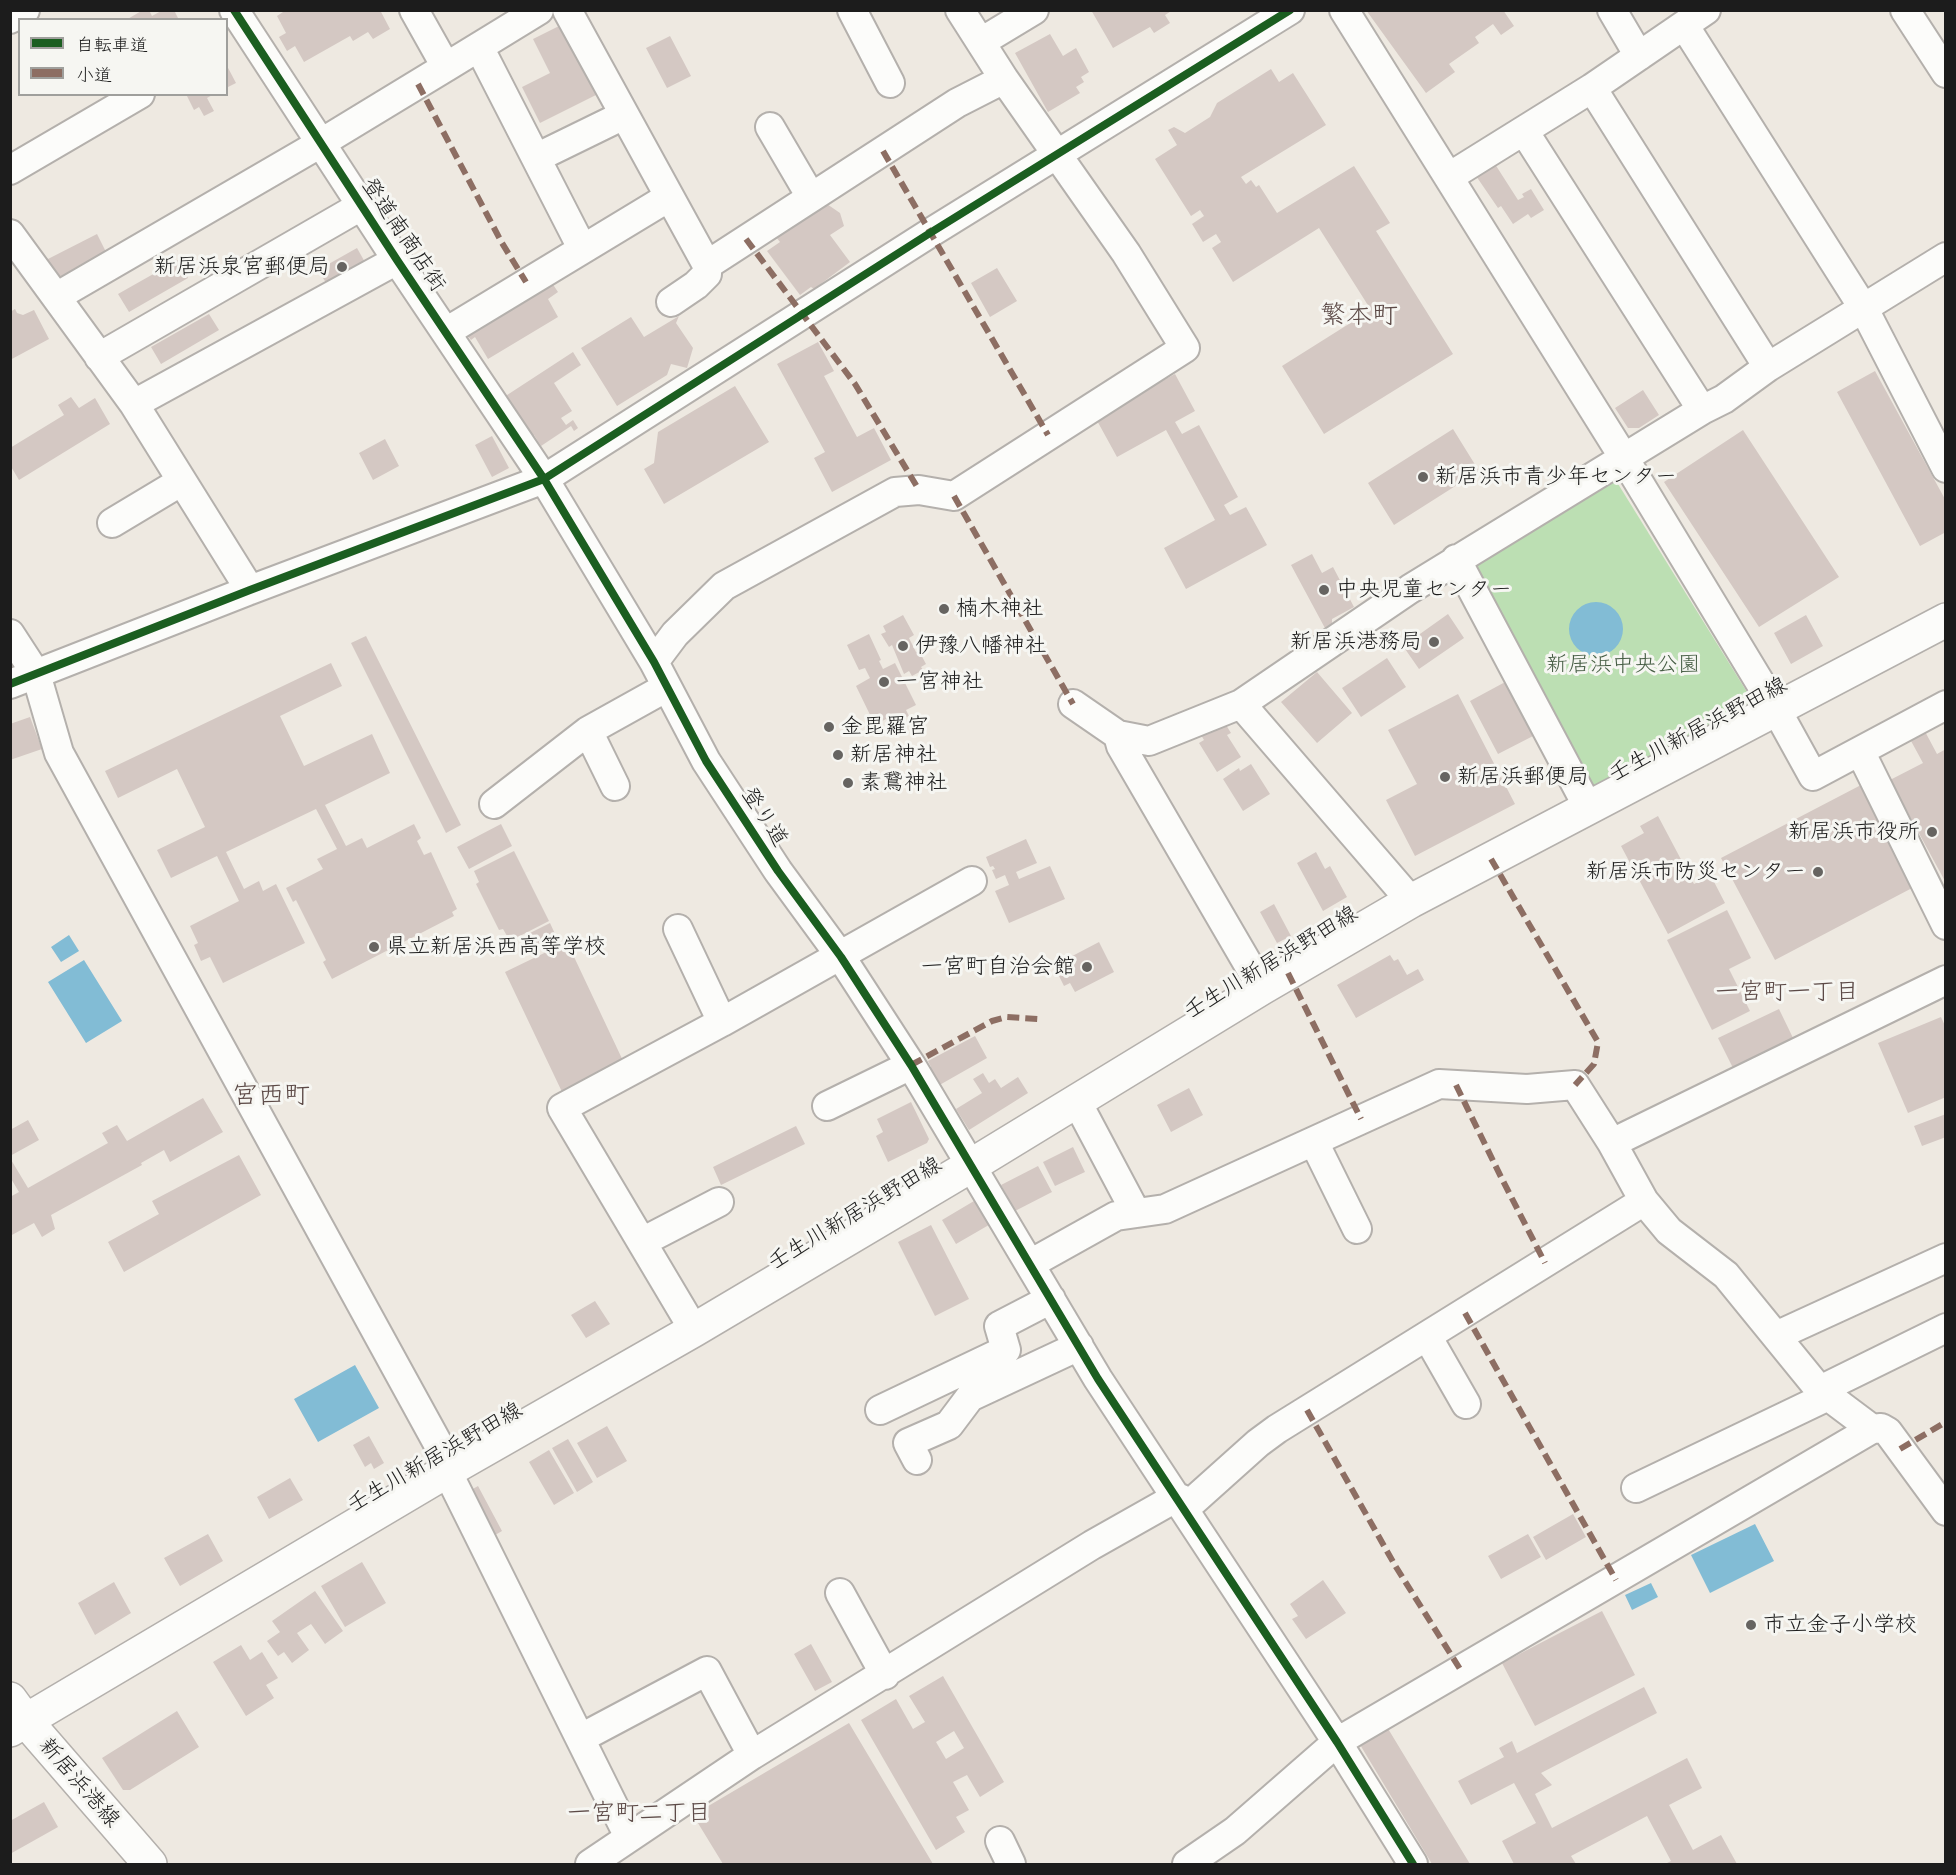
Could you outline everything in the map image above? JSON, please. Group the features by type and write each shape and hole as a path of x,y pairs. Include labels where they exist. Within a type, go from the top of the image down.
{"main road":[{"name":"壬生川新居浜野田線","path":"16,1717 694,1330 972,1165 1262,988 1411,901 1946,620"},
{"name":"新居浜港線","path":"16,1717 150,1864"}],"street":[{"path":"10,19 25,10"},
{"path":"414,10 446,67"},
{"path":"56,297 321,143 539,10"},
{"path":"567,10 707,265 707,274 696,285 671,302"},
{"path":"852,10 890,83"},
{"path":"654,662 675,634 724,586 895,492 919,490 954,496 1185,348 1126,253 1059,154 1004,79 960,10"},
{"path":"981,42 1034,10"},
{"path":"23,679 544,479 911,246 1290,10"},
{"path":"1344,10 1624,458 1776,709 1813,776 1946,705"},
{"path":"1612,10 1639,56"},
{"path":"1905,10 1946,73"},
{"path":"1449,177 1592,88 1695,18 1864,309 1946,468"},
{"name":"登道南商店街","path":"236,29 321,143 544,479"},
{"path":"479,47 582,248"},
{"path":"707,265 957,103 1004,79"},
{"path":"1592,88 1768,367"},
{"path":"10,170 137,96"},
{"path":"536,158 624,115"},
{"path":"770,127 811,197"},
{"path":"1524,131 1702,410"},
{"path":"446,332 669,197"},
{"path":"99,357 362,206"},
{"path":"10,234 134,404 250,590"},
{"path":"1073,704 1118,735 1149,741 1241,704 1456,560 1702,410 1724,399 1768,367 1946,256"},
{"path":"134,404 397,260"},
{"name":"登り道","path":"544,479 654,662 706,761 778,871 841,957 911,1065 1098,1379 1178,1497 1413,1864"},
{"path":"112,523 182,481"},
{"path":"1456,560 1589,809"},
{"path":"10,634 23,679 59,753 437,1442 447,1471 630,1837"},
{"path":"494,804 588,731 668,687"},
{"path":"1241,704 1411,901"},
{"path":"588,731 615,786"},
{"path":"1118,735 1121,746 1262,988"},
{"path":"1860,750 1944,916"},
{"path":"694,1330 562,1108 841,957 972,881"},
{"path":"678,929 722,1022"},
{"path":"1612,1143 1946,980"},
{"path":"827,1106 911,1065"},
{"path":"1030,1264 1116,1216 1165,1209 1438,1084 1527,1089 1575,1085 1612,1143 1644,1201 1669,1231 1726,1275 1825,1392 1872,1429"},
{"path":"1076,1100 1136,1213"},
{"path":"1314,1142 1357,1229"},
{"path":"590,1864 752,1755 885,1675 1092,1545 1178,1497 1191,1503 1277,1428 1644,1201"},
{"path":"642,1242 719,1202"},
{"path":"1776,1336 1946,1258"},
{"path":"880,1410 1006,1350 999,1326 1051,1299"},
{"path":"1636,1488 1946,1328"},
{"path":"1427,1336 1466,1404"},
{"path":"917,1460 908,1443 949,1425 970,1397 1079,1346"},
{"path":"1187,1864 1235,1831 1337,1742 1872,1429 1881,1428 1888,1432 1946,1511"},
{"path":"840,1593 885,1675"},
{"path":"581,1738 707,1671 752,1755"}],"green space":[{"name":"新居浜中央公園","path":"1615,479 1747,692 1749,702 1746,708 1592,788 1467,564"}],"water":[{"path":"1591,602 1601,602 1611,606 1619,614 1623,629 1619,644 1611,652 1601,656 1591,656 1581,652 1573,644 1569,634 1569,624 1573,614 1581,606"},
{"path":"69,935 79,951 61,962 51,947"},
{"path":"84,960 122,1021 86,1043 48,982"},
{"path":"355,1365 379,1408 318,1442 294,1399"},
{"path":"1755,1524 1774,1561 1710,1593 1691,1555"},
{"path":"1651,1583 1658,1597 1632,1610 1625,1595"}],"building":[{"path":"143,10 149,10 152,16 163,10 174,10 178,18 129,18"},
{"path":"286,10 380,10 390,29 373,39 368,32 353,41 350,36 304,62 295,46 287,51 279,37 286,33 277,16"},
{"path":"1091,10 1173,10 1165,15 1170,23 1154,33 1150,27 1113,48"},
{"path":"1366,10 1503,10 1514,26 1501,35 1493,24 1475,37 1479,43 1449,64 1455,72 1426,93"},
{"path":"563,24 598,94 540,123 522,87 550,73 533,39"},
{"path":"1050,34 1063,56 1076,48 1089,72 1081,77 1084,82 1076,87 1080,93 1048,112 1015,53"},
{"path":"670,36 691,76 667,88 646,48"},
{"path":"228,68 236,83 228,87"},
{"path":"1271,69 1279,82 1293,73 1326,125 1241,177 1246,184 1251,180 1256,187 1259,185 1277,213 1354,166 1390,223 1376,231 1453,354 1324,434 1282,366 1371,310 1319,228 1233,282 1212,248 1221,242 1216,234 1203,242 1192,224 1204,216 1200,210 1191,216 1155,159 1177,145 1168,130 1174,127 1185,133 1210,117 1217,103"},
{"path":"187,96 210,96 207,98 214,111 204,116 199,107 194,110"},
{"path":"1493,161 1518,200 1524,197 1522,194 1531,189 1544,210 1531,218 1528,214 1513,224 1501,206 1498,208 1474,173"},
{"path":"824,202 840,213 844,226 830,235 850,262 814,289 811,287 800,295 767,251 780,242 776,237"},
{"path":"97,234 107,254 56,280 46,260"},
{"path":"357,248 366,264 328,286 318,270"},
{"path":"178,260 188,278 129,312 118,294"},
{"path":"997,268 1017,301 990,317 971,283"},
{"path":"552,283 558,292 548,299 558,317 488,359 475,337 471,340 467,335"},
{"path":"15,309 17,313 23,315 34,310 49,339 10,360 10,312"},
{"path":"209,314 219,330 161,364 151,347"},
{"path":"679,316 676,323 693,348 687,368 671,364 667,375 617,406 581,348 631,317 644,337"},
{"path":"818,342 834,371 824,376 857,437 874,428 891,460 832,492 814,458 825,452 777,364"},
{"path":"573,352 581,365 554,383 572,411 561,418 566,425 573,420 578,428 574,431 571,426 541,446 534,435 528,439 501,399"},
{"path":"1875,371 1946,501 1946,532 1920,546 1837,392"},
{"path":"1175,374 1195,411 1175,422 1182,434 1199,425 1238,497 1224,505 1230,515 1246,507 1267,545 1186,589 1164,548 1215,520 1166,430 1117,457 1095,417"},
{"path":"735,386 769,442 664,504 644,469 654,463 658,432"},
{"path":"1643,390 1659,415 1639,428 1628,428 1615,408"},
{"path":"71,397 79,408 95,398 110,424 19,480 10,465 10,448 64,415 58,405"},
{"name":"新居浜市青少年センター","path":"1453,429 1479,471 1394,525 1368,483"},
{"path":"1743,430 1839,577 1759,627 1664,482"},
{"path":"492,436 509,468 492,477 475,445"},
{"path":"385,439 399,466 373,480 359,453"},
{"name":"中央児童センター","path":"1312,554 1322,573 1333,567 1354,607 1332,619 1332,627 1326,630 1291,565"},
{"name":"新居浜港務局","path":"1448,614 1464,638 1419,669 1403,646"},
{"name":"伊豫八幡神社","path":"903,615 914,635 909,638 916,652 919,651 926,664 921,667 923,670 912,676 909,671 904,674 892,645 889,647 881,634 886,632 883,626"},
{"path":"1806,615 1823,646 1791,664 1774,633"},
{"name":"一宮神社","path":"869,634 883,669 895,663 916,705 906,710 909,716 889,725 886,719 875,725 856,686 870,678 865,668 859,670 847,645"},
{"path":"366,636 461,825 446,833 351,643"},
{"path":"1387,658 1406,687 1361,717 1342,688"},
{"path":"331,663 342,686 280,716 304,766 372,734 390,773 325,805 346,846 362,838 367,848 414,824 421,838 417,841 424,855 431,852 457,909 452,912 454,916 332,979 323,962 326,960 296,900 293,902 286,888 323,869 317,859 337,849 316,809 226,852 244,889 259,881 263,891 276,884 305,943 223,983 210,957 201,961 194,945 198,943 190,926 239,901 217,856 171,878 157,850 205,827 177,769 118,798 105,771"},
{"path":"1317,672 1352,713 1317,743 1281,702"},
{"path":"1507,681 1535,735 1498,754 1470,701"},
{"path":"1458,694 1515,804 1415,856 1386,800 1417,784 1388,730"},
{"name":"新居浜市役所","path":"1913,709 1937,754 1946,749 1946,883 1890,780 1923,763 1898,717"},
{"path":"30,717 42,749 10,760 10,724"},
{"path":"1217,725 1221,728 1226,725 1231,733 1227,735 1241,757 1217,772 1199,743 1204,740 1201,735"},
{"path":"1251,764 1270,794 1243,811 1223,779 1239,768 1240,771"},
{"name":"新居浜市防災センター","path":"1861,785 1914,887 1775,960 1721,858"},
{"path":"1658,816 1694,884 1711,876 1725,903 1668,934 1621,846 1644,833 1640,826"},
{"path":"501,824 512,846 469,869 457,847"},
{"path":"1026,839 1037,863 1016,872 1019,879 1050,866 1065,899 1009,923 995,891 1009,885 1005,875 996,879 992,870 995,869 993,866 990,867 986,857"},
{"path":"514,851 549,921 510,941 503,929 499,930 476,884 479,882 474,871"},
{"path":"1316,852 1325,869 1330,866 1347,897 1323,911 1297,863"},
{"path":"1274,904 1291,936 1277,943 1260,912"},
{"path":"1727,910 1751,958 1729,969 1750,1011 1712,1030 1667,940"},
{"path":"550,923 556,936 535,947 528,934"},
{"path":"567,942 625,1065 563,1094 505,972"},
{"name":"一宮町自治会館","path":"1099,942 1114,972 1075,992 1070,983 1064,986 1058,974 1064,971 1059,963"},
{"path":"1390,955 1394,961 1398,959 1407,975 1418,969 1424,980 1356,1018 1337,985"},
{"path":"1779,1009 1794,1040 1733,1068 1718,1038"},
{"path":"1941,1017 1946,1028 1946,1097 1908,1113 1878,1043"},
{"path":"975,1036 987,1058 936,1087 926,1069 931,1067 928,1061"},
{"path":"983,1073 989,1083 995,1079 1001,1088 1018,1077 1028,1093 969,1130 956,1109 982,1093 973,1079"},
{"path":"1189,1088 1203,1115 1171,1132 1157,1105"},
{"path":"203,1098 223,1132 170,1162 164,1150 141,1163 142,1165 51,1215 55,1229 42,1237 34,1223 10,1236 10,1197 19,1192 10,1177 10,1158 28,1188 108,1143 102,1133 117,1125 127,1141"},
{"path":"911,1102 929,1139 927,1143 888,1162 876,1136 883,1132 877,1119"},
{"path":"1946,1114 1946,1137 1922,1146 1914,1126"},
{"path":"28,1120 39,1140 10,1156 10,1130"},
{"path":"796,1126 805,1144 721,1185 713,1167"},
{"path":"1073,1147 1085,1172 1055,1186 1043,1162"},
{"path":"239,1155 261,1195 124,1272 108,1242 159,1214 152,1201"},
{"path":"1038,1166 1052,1192 1015,1211 1001,1185"},
{"path":"974,1201 982,1202 994,1222 956,1244 942,1220"},
{"path":"931,1225 969,1299 935,1316 898,1242"},
{"path":"595,1301 610,1324 586,1338 571,1315"},
{"path":"607,1426 627,1461 597,1478 577,1443"},
{"path":"369,1436 384,1463 374,1469 371,1463 365,1467 353,1445"},
{"path":"568,1439 593,1482 577,1492 552,1448"},
{"path":"549,1450 574,1493 554,1505 529,1462"},
{"path":"290,1478 303,1500 269,1519 257,1497"},
{"path":"478,1486 502,1531 490,1538 466,1493"},
{"path":"1573,1514 1586,1537 1546,1560 1533,1537"},
{"path":"208,1534 223,1561 180,1586 164,1558"},
{"path":"1528,1534 1541,1557 1501,1579 1488,1556"},
{"path":"362,1562 386,1603 345,1627 321,1586"},
{"path":"1323,1580 1346,1613 1306,1639 1292,1619 1298,1616 1290,1604"},
{"path":"114,1582 131,1613 95,1635 78,1603"},
{"path":"315,1591 343,1631 325,1644 311,1624 297,1633 309,1650 292,1663 284,1652 278,1656 267,1641 280,1632 272,1621"},
{"path":"1602,1611 1635,1675 1535,1726 1502,1663"},
{"path":"811,1644 832,1682 815,1691 794,1654"},
{"path":"241,1645 250,1660 262,1652 278,1678 266,1685 274,1698 246,1716 213,1662"},
{"path":"943,1676 1004,1782 980,1797 967,1775 953,1782 969,1810 956,1817 965,1832 936,1850 861,1720 896,1699 913,1729 925,1722 909,1696","holes":["954,1731 964,1748 946,1759 936,1742"]},
{"path":"1644,1687 1657,1713 1541,1773 1552,1785 1535,1794 1552,1828 1687,1758 1702,1788 1669,1805 1693,1850 1721,1835 1737,1864 1665,1864 1671,1861 1647,1816 1571,1856 1576,1864 1514,1864 1502,1841 1536,1823 1514,1783 1471,1805 1458,1781 1504,1757 1499,1748 1512,1741 1517,1753"},
{"path":"177,1711 199,1747 130,1790 123,1790 102,1758"},
{"path":"849,1723 933,1864 723,1864 693,1815"},
{"path":"1387,1727 1470,1864 1432,1864 1359,1743"},
{"path":"44,1802 58,1827 10,1854 10,1821"}],"marked path":[{"path":"418,84 502,243 526,282"},
{"path":"883,151 1048,435"},
{"path":"746,239 855,384 919,490"},
{"path":"954,496 1073,704"},
{"path":"1491,859 1598,1042 1594,1064 1575,1085"},
{"path":"1288,973 1361,1119"},
{"path":"911,1065 992,1021 1007,1017 1038,1019"},
{"path":"1456,1085 1545,1263"},
{"path":"1465,1313 1616,1580"},
{"path":"1307,1410 1396,1567 1460,1669"},
{"path":"1900,1449 1946,1422"}],"cycle path":[{"path":"234,10 397,260 544,479 654,662 706,761 778,871 841,957 911,1065 1098,1379 1337,1742 1413,1864"},
{"path":"10,684 544,479 930,233 1290,10"}],"place":[{"name":"新居浜泉宮郵便局","path":"342,267"},
{"name":"新居浜市青少年センター","path":"1423,477"},
{"name":"中央児童センター","path":"1324,590"},
{"name":"楠木神社","path":"944,609"},
{"name":"新居浜港務局","path":"1434,642"},
{"name":"伊豫八幡神社","path":"903,646"},
{"name":"一宮神社","path":"884,682"},
{"name":"金毘羅宮","path":"829,727"},
{"name":"新居神社","path":"838,755"},
{"name":"新居浜郵便局","path":"1445,777"},
{"name":"素鵞神社","path":"848,783"},
{"name":"新居浜市役所","path":"1932,832"},
{"name":"新居浜市防災センター","path":"1818,872"},
{"name":"県立新居浜西高等学校","path":"374,947"},
{"name":"一宮町自治会館","path":"1087,967"},
{"name":"市立金子小学校","path":"1751,1625"}],"district":[{"name":"繁本町","path":"1359,316"},
{"name":"一宮町一丁目","path":"1787,993"},
{"name":"宮西町","path":"271,1096"},
{"name":"一宮町二丁目","path":"639,1814"}]}
